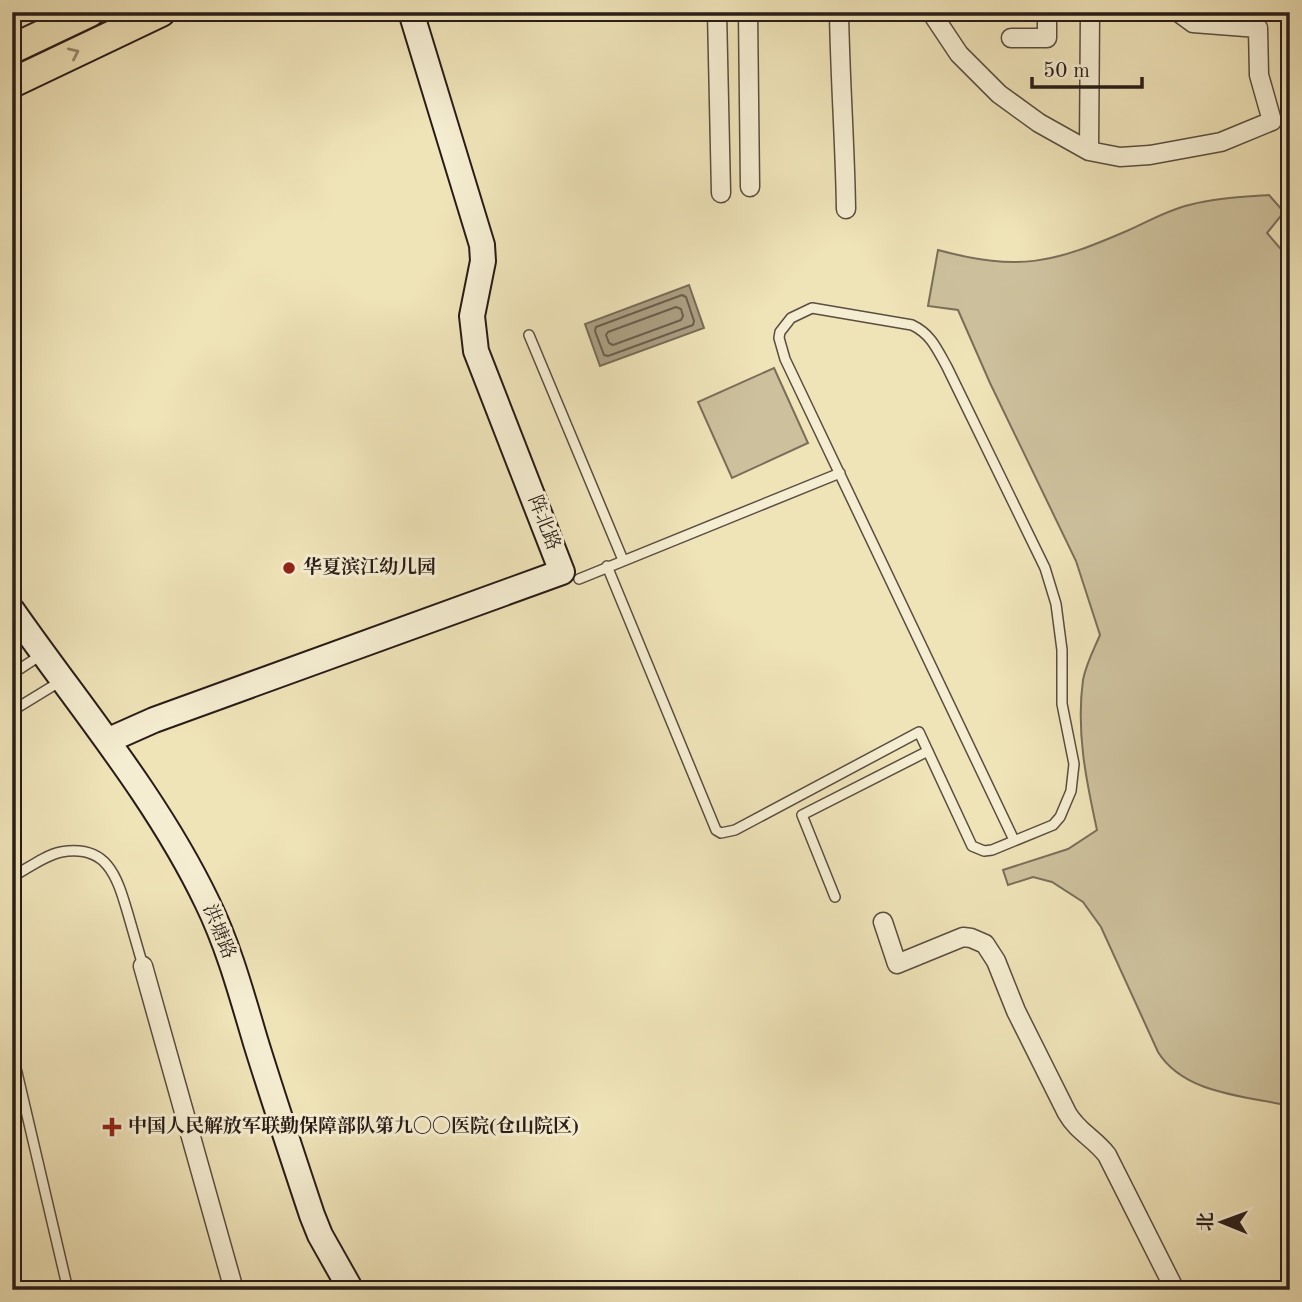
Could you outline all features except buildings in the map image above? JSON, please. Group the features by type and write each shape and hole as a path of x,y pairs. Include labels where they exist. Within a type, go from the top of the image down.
{"main road":[{"path":"12,49 90,12"},
{"path":"12,83 161,12"}],"street":[{"path":"717,12 721,193"},
{"path":"748,12 750,187"},
{"path":"839,12 846,209"},
{"path":"1011,38 1047,37 1047,12"},
{"path":"932,13 959,54 999,94 1039,124 1089,151 1120,158 1221,142 1272,121 1259,75 1258,28 1193,23 1178,12"},
{"name":"阵北路","path":"109,740 154,720 562,572 476,351 472,316 483,261 482,246 412,15"},
{"path":"1088,15 1089,151"},
{"name":"洪塘路","path":"12,610 61,681 109,740 178,849 212,912 312,1215 320,1235 351,1290"},
{"path":"883,922 897,964 963,937 978,940 991,952 1016,1011 1067,1114 1076,1126 1101,1147 1112,1162 1175,1290"},
{"path":"144,966 234,1290"}],"lane":[{"path":"607,566 716,830 721,833 734,830 919,732 972,846 984,851 1014,841 1053,825 1066,806 1073,778 1072,748 1062,704 1062,650 1052,587 947,367 927,334 912,325 812,308 790,318 779,338 785,359 1014,841"},
{"path":"529,335 623,560"},
{"path":"579,579 840,473"},
{"path":"12,674 43,654"},
{"path":"12,711 61,681"},
{"path":"835,897 802,815 928,751"},
{"path":"852,768 860,786"},
{"path":"12,877 61,852 90,853 97,856 118,879 144,966"},
{"path":"12,1051 68,1290"}],"shaded area":[{"path":"1269,195 1284,212 1267,233 1286,255 1283,263 1290,267 1290,1106 1235,1096 1183,1077 1169,1066 1158,1052 1101,927 1083,902 1052,882 1033,877 1008,885 1003,870 1068,849 1097,830 1081,737 1081,699 1084,674 1100,635 1076,561 958,310 928,306 938,250 992,261 1036,261 1079,250 1181,207 1219,199"},
{"path":"774,368 808,443 732,478 698,402"}],"water":[{"path":"689,285 704,328 600,366 585,324"}],"place":[{"name":"华夏滨江幼儿园","path":"289,568"},
{"name":"中国人民解放军联勤保障部队第九〇〇医院(仓山院区)","path":"112,1127"}]}
